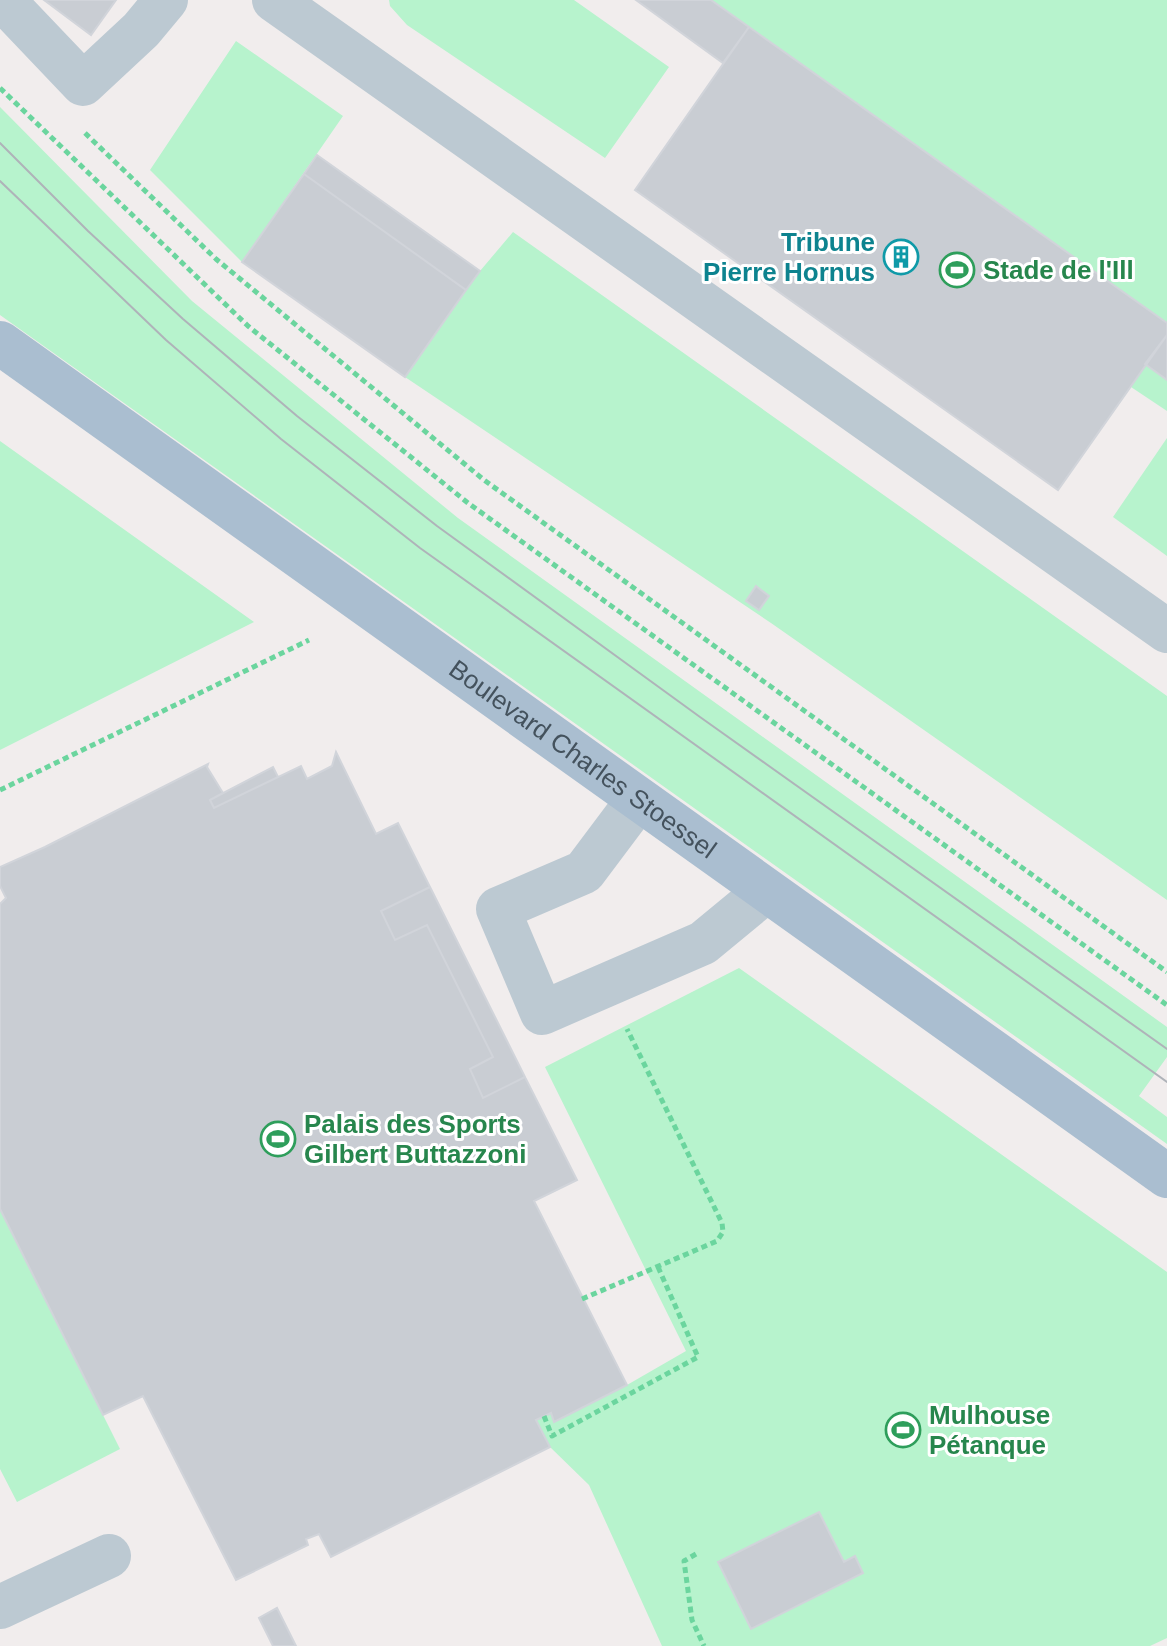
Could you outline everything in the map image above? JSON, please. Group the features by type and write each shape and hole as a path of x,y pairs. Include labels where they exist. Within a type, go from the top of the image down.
{"main road":[{"name":"Boulevard Charles Stoessel","path":"0,343 1167,1176"}],"lane":[{"path":"3,0 83,84 141,30 166,0"},
{"path":"274,0 1167,631"},
{"path":"638,800 584,872 498,909 542,1013 703,943 766,891"},
{"path":"0,1607 109,1556"}],"path":[{"path":"0,88 248,326 468,503 1167,1005"},
{"path":"81,129 216,259 484,480 1167,972"},
{"path":"0,790 309,640"},
{"path":"582,1299 717,1241 723,1232 722,1223 606,985"},
{"path":"544,1416 552,1436 698,1357 657,1266"},
{"path":"696,1554 684,1561 692,1620 704,1646"}],"green space":[{"path":"389,0 574,0 669,67 605,158 407,25 390,6"},
{"name":"Stade de l'Ill","path":"711,0 1167,0 1167,411 1131,387 1058,490 635,190 748,28"},
{"path":"236,41 343,116 242,262 150,170"},
{"path":"0,107 192,301 458,518 1167,1027 1167,1057 1139,1096 1167,1117 1167,1144 0,315"},
{"path":"513,232 1167,696 1167,900 771,623 405,377 480,271"},
{"path":"1167,438 1167,556 1113,517"},
{"path":"0,441 254,622 0,750"},
{"path":"739,968 1167,1272 1167,1638 1150,1646 662,1646 589,1485 550,1447 536,1420 551,1413 554,1420 627,1385 686,1351 545,1067"},
{"path":"0,1209 120,1449 17,1502 0,1469"}],"building":[{"path":"44,0 116,0 91,35"},
{"path":"636,0 711,0 749,27 723,63"},
{"name":"Tribune Pierre Hornus","path":"749,27 1167,323 1167,335 1058,490 635,190"},
{"path":"317,155 480,271 466,290 304,174"},
{"path":"304,174 466,290 405,377 242,262"},
{"path":"1167,335 1167,380 1145,364"},
{"path":"756,586 769,596 759,610 746,601"},
{"name":"Palais des Sports Gilbert Buttazzoni","path":"336,752 376,834 398,823 430,887 381,911 395,940 427,925 493,1057 470,1069 483,1098 525,1077 577,1180 534,1201 627,1385 554,1422 551,1413 536,1420 550,1447 331,1557 319,1534 306,1539 308,1545 236,1580 143,1396 103,1415 0,1209 0,904 6,898 0,886 0,867 208,764 223,793 210,800 214,808 301,766 307,779 332,766"},
{"path":"273,767 278,777 214,808 210,800"},
{"path":"430,887 525,1077 483,1098 470,1069 493,1057 427,925 395,940 381,911"},
{"path":"819,1512 844,1562 855,1556 863,1573 751,1629 718,1562"},
{"path":"277,1608 296,1646 273,1646 259,1618"}],"tram line":[{"path":"0,143 88,231 183,319 297,416 437,526 1167,1049"},
{"path":"0,181 166,340 281,439 420,548 1167,1082"}],"place":[{"name":"Tribune Pierre Hornus","path":"901,257"},
{"name":"Stade de l'Ill","path":"957,270"},
{"name":"Palais des Sports Gilbert Buttazzoni","path":"278,1139"},
{"name":"Mulhouse Pétanque","path":"903,1430"}]}
